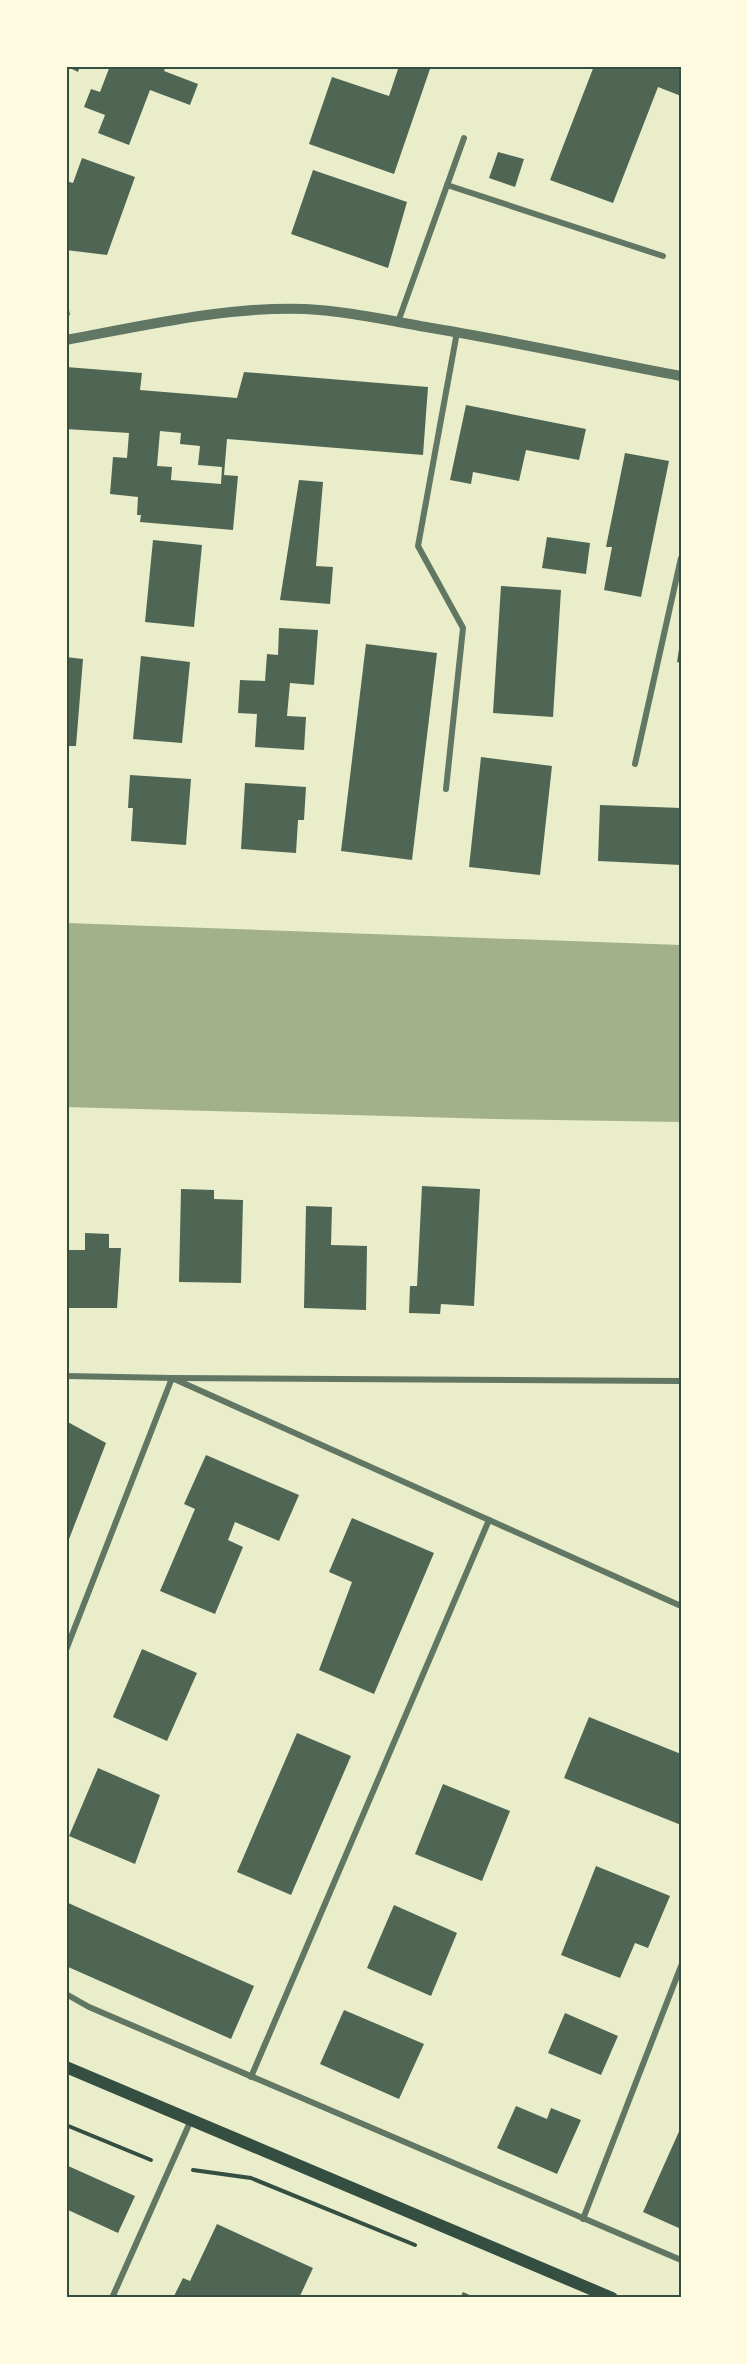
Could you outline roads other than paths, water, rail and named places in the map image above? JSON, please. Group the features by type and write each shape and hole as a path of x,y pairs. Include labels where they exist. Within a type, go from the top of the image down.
{"main road":[{"path":"66,2067 612,2298"}],"street":[{"path":"398,322 464,138"},
{"path":"447,185 663,256"},
{"path":"66,340 183,320 266,310 304,309 351,313 681,376"},
{"path":"446,789 463,628 418,546 457,332"},
{"path":"635,764 681,558"},
{"path":"66,1376 681,1381"},
{"path":"172,1378 681,1606"},
{"path":"66,1650 172,1378"},
{"path":"251,2077 489,1520"},
{"path":"583,2218 681,1966"},
{"path":"66,1994 89,2007 681,2260"},
{"path":"112,2298 191,2120"}]}
